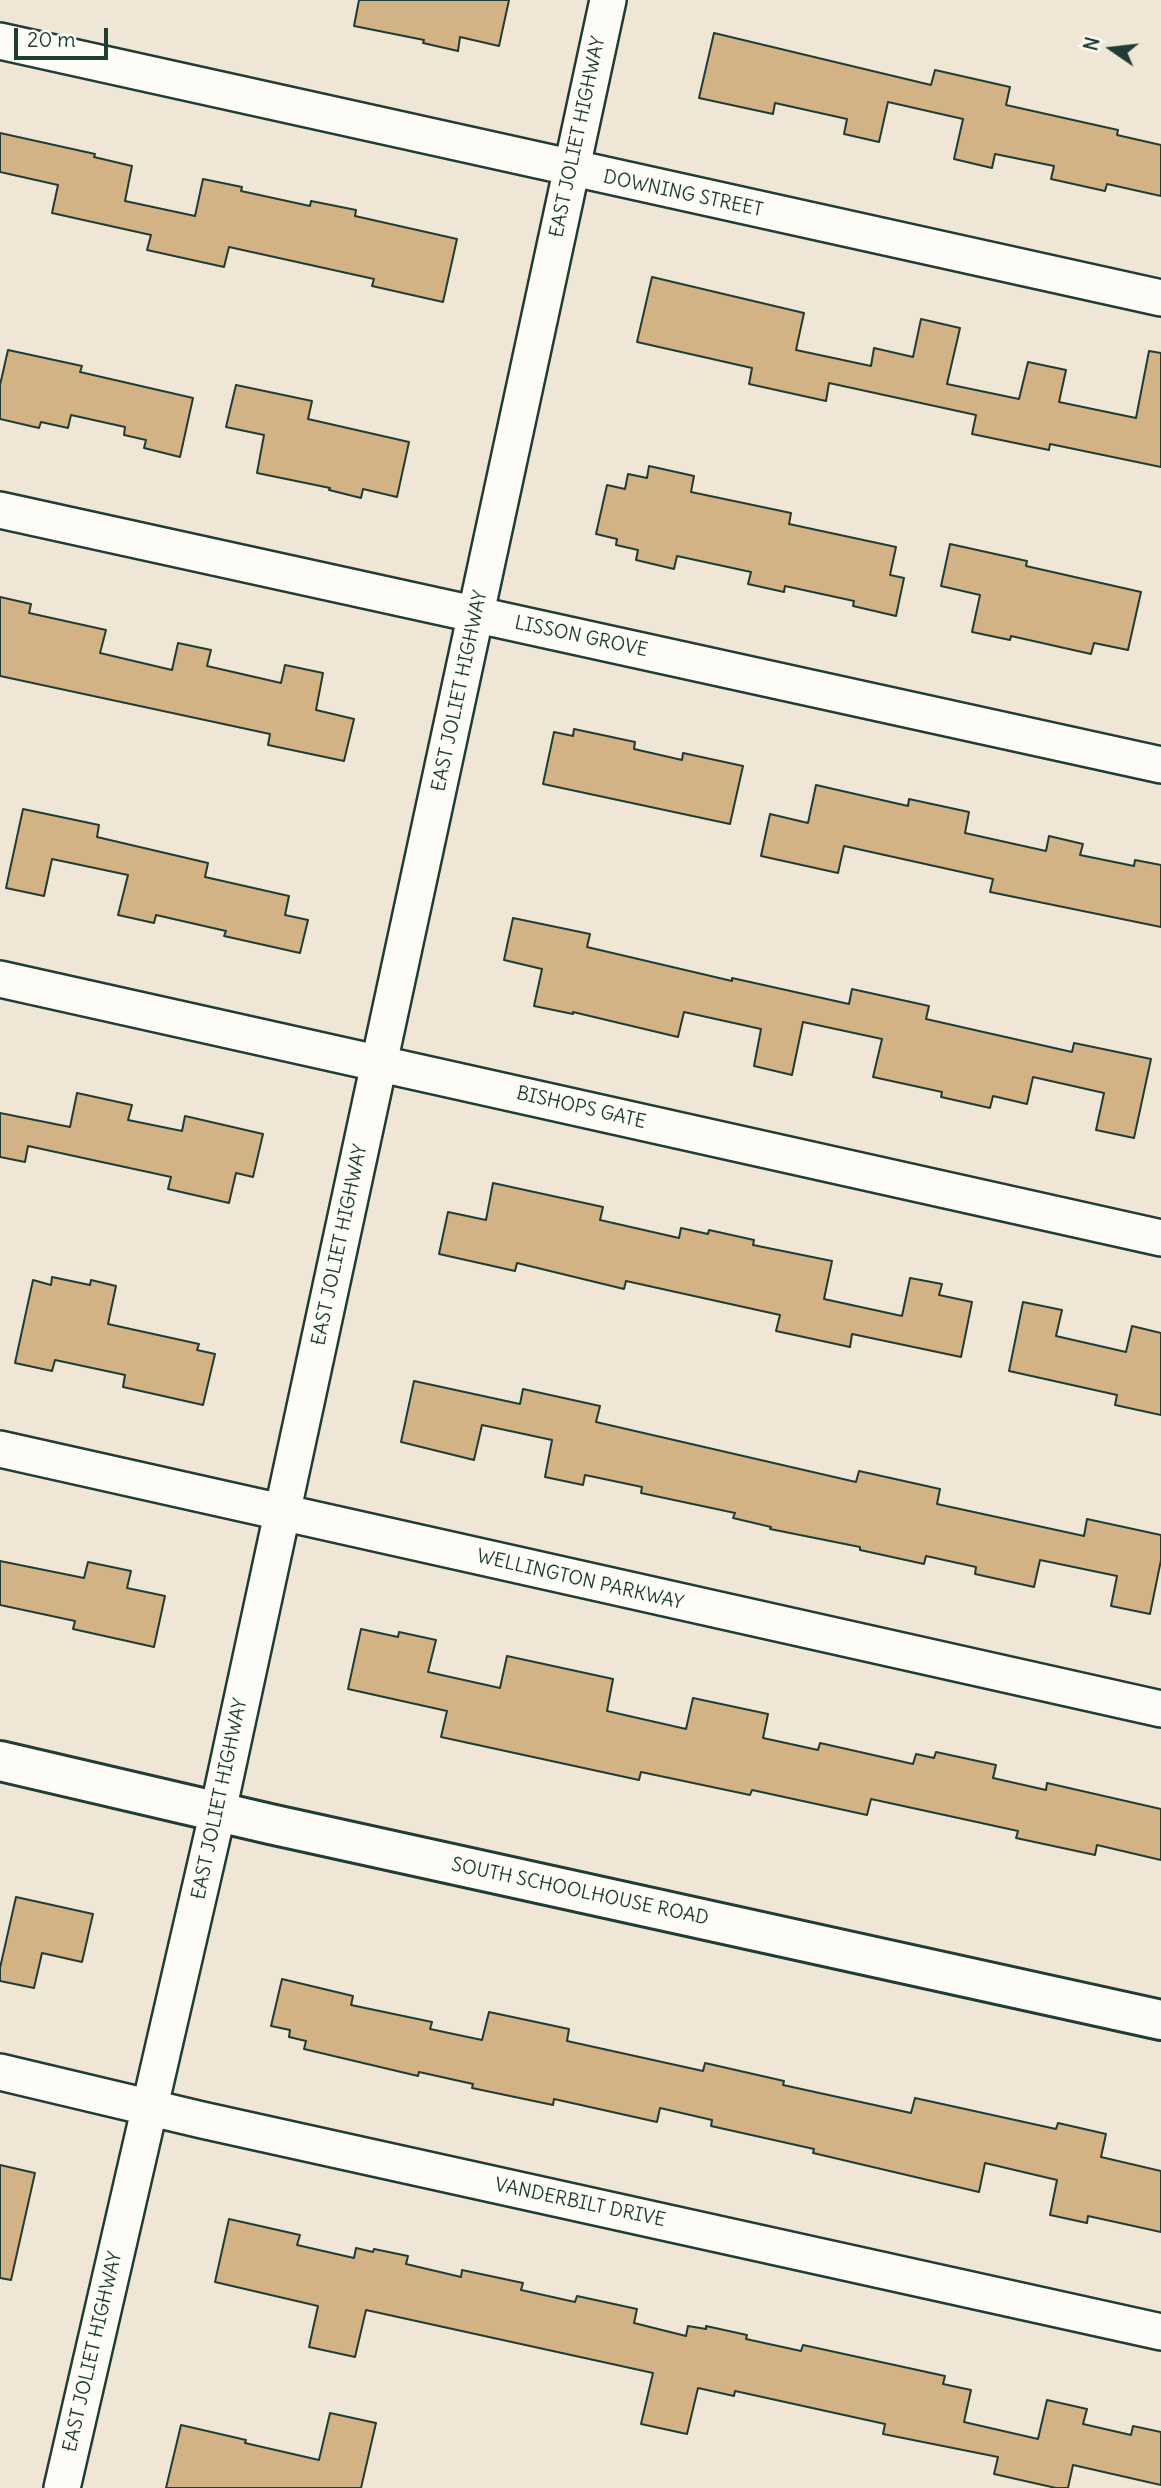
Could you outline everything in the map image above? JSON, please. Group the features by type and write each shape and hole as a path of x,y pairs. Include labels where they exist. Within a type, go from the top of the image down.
{"street":[{"name":"EAST JOLIET HIGHWAY","path":"62,2488 218,1811 608,0"},
{"name":"DOWNING STREET","path":"0,41 1161,298"},
{"name":"LISSON GROVE","path":"0,510 1161,765"},
{"name":"BISHOPS GATE","path":"0,979 1161,1238"},
{"name":"WELLINGTON PARKWAY","path":"0,1449 1161,1709"},
{"name":"SOUTH SCHOOLHOUSE ROAD","path":"0,1761 1161,2020"},
{"name":"VANDERBILT DRIVE","path":"0,2073 1161,2332"}],"building":[{"path":"359,0 509,0 499,46 460,37 458,51 423,43 424,40 354,26"},
{"path":"714,33 931,85 935,70 1010,87 1006,105 1118,130 1117,135 1161,145 1161,196 1107,184 1105,191 1051,179 1054,166 995,154 992,168 954,159 963,119 888,102 879,142 844,134 847,119 775,103 773,114 699,98"},
{"path":"0,133 95,154 94,157 132,166 125,201 195,216 203,179 242,187 241,191 310,206 311,201 356,210 355,216 457,239 443,302 372,286 374,279 229,247 224,267 147,250 151,235 52,213 58,185 0,172"},
{"path":"652,277 804,313 796,350 871,366 874,348 913,357 921,319 960,328 947,384 1019,399 1028,362 1066,370 1059,402 1136,418 1149,351 1161,353 1161,467 1050,444 1049,450 972,434 976,415 829,383 826,401 749,384 752,368 637,342"},
{"path":"8,350 82,366 80,372 193,398 180,457 144,448 146,440 124,435 125,427 71,415 68,428 41,422 39,428 0,419 0,385"},
{"path":"236,385 312,401 308,419 409,442 397,497 363,489 361,498 329,490 330,488 257,473 264,435 226,427"},
{"path":"649,466 694,476 691,492 791,513 789,524 896,547 890,575 904,578 896,616 853,606 854,601 785,586 784,592 748,584 751,572 677,556 674,569 636,560 638,550 616,545 617,539 596,534 607,485 625,489 628,474 647,478"},
{"path":"950,544 1027,561 1026,566 1141,592 1128,650 1094,643 1091,654 1011,636 1010,640 972,632 980,595 941,586"},
{"path":"0,597 31,604 29,613 106,630 100,653 172,670 178,643 211,650 207,666 281,683 285,665 323,673 316,710 354,719 344,761 268,745 270,734 0,676"},
{"path":"574,729 635,742 634,749 682,760 683,753 743,766 730,824 543,784 554,732 573,736"},
{"path":"816,785 908,806 909,799 969,812 965,833 1046,851 1049,836 1083,844 1080,855 1134,866 1135,860 1161,865 1161,927 990,892 993,879 844,846 838,873 761,856 770,814 808,823"},
{"path":"23,809 99,825 97,837 208,863 205,877 289,896 285,915 308,920 300,953 224,936 226,931 156,915 154,923 118,915 128,875 52,859 44,896 6,888"},
{"path":"513,918 590,934 587,947 732,981 732,978 849,1004 852,989 929,1006 926,1019 1072,1052 1074,1043 1151,1059 1134,1138 1096,1130 1104,1093 1033,1077 1027,1104 993,1096 990,1108 941,1097 942,1092 873,1077 882,1039 803,1022 792,1075 754,1066 761,1029 684,1012 678,1037 573,1012 534,1006 542,969 504,960"},
{"path":"77,1093 132,1105 128,1120 182,1131 185,1116 263,1134 253,1177 236,1173 229,1203 168,1189 171,1177 28,1146 25,1162 0,1157 0,1113 70,1127"},
{"path":"493,1183 603,1207 600,1220 679,1238 681,1228 708,1234 709,1230 754,1240 753,1245 832,1261 824,1299 902,1316 910,1278 942,1284 939,1295 972,1302 961,1357 852,1334 850,1347 776,1331 780,1315 626,1281 624,1289 517,1263 515,1271 439,1254 448,1212 486,1220"},
{"path":"52,1277 90,1285 91,1280 116,1286 108,1324 199,1344 197,1350 215,1354 203,1405 123,1387 125,1375 55,1360 52,1371 15,1363 33,1280 51,1285"},
{"path":"1023,1302 1062,1310 1056,1336 1126,1352 1132,1326 1161,1333 1161,1415 1115,1405 1117,1395 1009,1371"},
{"path":"414,1381 520,1404 523,1389 600,1406 596,1422 856,1482 859,1471 940,1489 937,1504 1084,1536 1087,1519 1161,1535 1161,1560 1150,1614 1111,1606 1117,1576 1040,1560 1034,1587 975,1574 976,1567 926,1556 924,1564 860,1550 860,1547 770,1529 771,1527 733,1518 735,1513 641,1493 642,1487 585,1475 583,1485 545,1477 552,1440 482,1425 474,1460 401,1442"},
{"path":"0,1561 84,1578 88,1562 131,1571 127,1588 165,1596 154,1647 73,1629 75,1621 0,1605"},
{"path":"361,1629 398,1637 399,1632 436,1640 428,1672 500,1688 507,1656 613,1679 607,1711 686,1729 693,1698 768,1714 763,1738 818,1750 820,1743 913,1764 916,1754 934,1758 936,1752 996,1765 993,1778 1046,1790 1047,1783 1161,1809 1161,1860 1097,1845 1095,1855 1016,1838 1018,1831 871,1799 867,1815 752,1790 750,1795 641,1772 639,1780 441,1737 447,1711 348,1689"},
{"path":"16,1897 93,1914 82,1962 42,1953 34,1988 0,1981 0,1968"},
{"path":"282,1979 353,1996 351,2005 432,2022 430,2029 482,2040 489,2012 569,2029 567,2041 703,2071 705,2063 784,2081 783,2085 911,2113 915,2098 1056,2129 1058,2123 1106,2134 1101,2157 1161,2171 1161,2232 1088,2216 1087,2223 1050,2215 1057,2180 985,2163 979,2192 813,2153 814,2149 711,2126 712,2120 660,2108 657,2122 554,2099 553,2105 472,2088 473,2084 419,2072 418,2076 304,2049 306,2041 289,2037 290,2030 271,2026"},
{"path":"0,2165 35,2173 11,2280 0,2278"},
{"path":"229,2219 300,2235 297,2245 354,2258 356,2248 373,2252 374,2249 408,2256 406,2264 461,2277 462,2270 523,2283 521,2290 575,2302 577,2296 637,2309 634,2323 686,2336 688,2326 706,2329 706,2326 747,2335 746,2339 801,2351 803,2345 945,2376 943,2384 971,2390 964,2422 1038,2439 1047,2400 1087,2409 1083,2424 1131,2435 1133,2426 1161,2432 1161,2485 1073,2465 1068,2488 1056,2488 994,2474 998,2457 883,2434 885,2424 735,2391 734,2396 698,2388 687,2434 641,2424 653,2373 366,2310 355,2357 309,2347 318,2306 215,2282"},
{"path":"330,2413 376,2423 361,2488 166,2488 181,2425 319,2460"}]}
